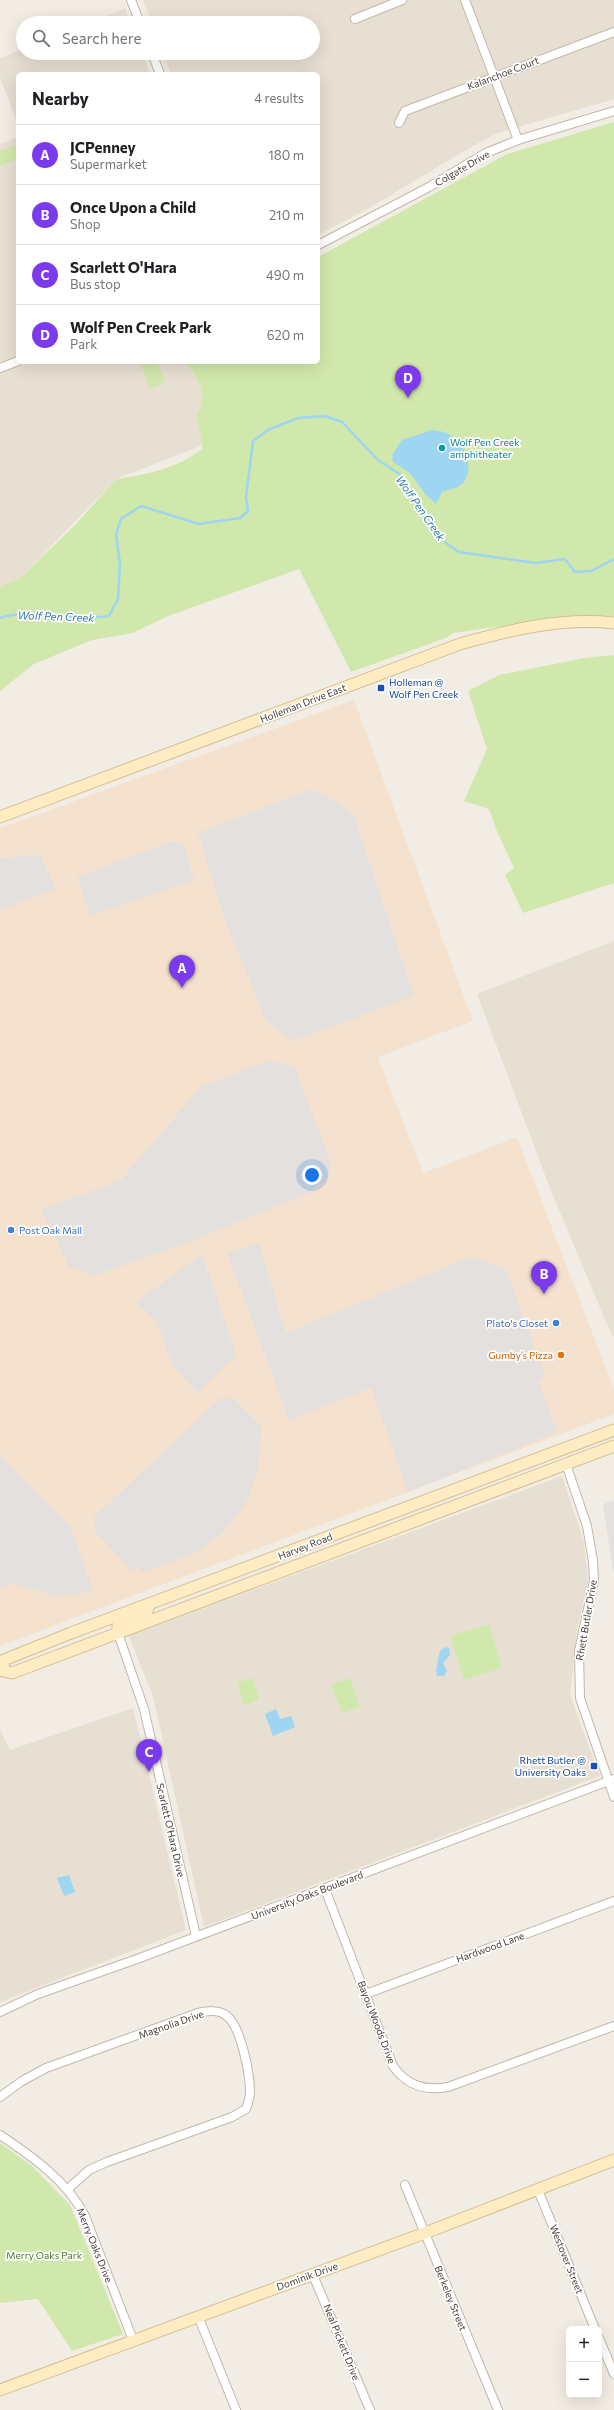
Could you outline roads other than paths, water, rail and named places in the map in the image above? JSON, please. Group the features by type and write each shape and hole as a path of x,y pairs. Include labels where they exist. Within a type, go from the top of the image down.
{"main road":[{"name":"Holleman Drive East","path":"0,817 460,644 530,627 568,622 614,622"},
{"path":"566,1464 566,1457 600,1443 610,1432"},
{"name":"Harvey Road","path":"610,1432 4,1660 2,1670 12,1673 614,1446"},
{"path":"442,1511 450,1500 484,1487 487,1484 487,1478"},
{"path":"304,1546 312,1561"},
{"path":"118,1633 118,1626 146,1615 149,1605"},
{"name":"Dominik Drive","path":"0,2390 425,2233 614,2160"}],"street":[{"path":"131,0 137,16"},
{"path":"355,19 402,0"},
{"path":"465,0 518,140"},
{"name":"Kalanchoe Court","path":"399,123 405,111 614,32"},
{"path":"155,60 159,72"},
{"name":"Colgate Drive","path":"320,244 429,187 486,153 518,140 614,111"},
{"path":"0,368 16,362"},
{"name":"Rhett Butler Drive","path":"566,1464 587,1526 594,1561 594,1581 579,1656 580,1698 611,1780 614,1797"},
{"name":"Scarlett O'Hara Drive","path":"118,1633 144,1709 196,1936"},
{"name":"University Oaks Boulevard","path":"0,2012 38,1994 611,1780"},
{"name":"Bayou Woods Drive","path":"325,1888 393,2066 405,2080 423,2089 448,2087 614,2026"},
{"name":"Hardwood Lane","path":"366,1994 614,1901"},
{"name":"Magnolia Drive","path":"0,2097 22,2081 46,2068 198,2013 210,2010 220,2012 234,2023 243,2052 250,2090 246,2109 232,2117 95,2167 75,2181 68,2189"},
{"name":"Merry Oaks Drive","path":"0,2135 26,2152 68,2189 85,2216 133,2340"},
{"name":"Berkeley Street","path":"405,2185 498,2410"},
{"name":"Westover Street","path":"538,2190 594,2326"},
{"name":"Neal Pickett Drive","path":"312,2275 370,2410"},
{"path":"198,2316 236,2410"},
{"path":"602,2345 614,2374"}],"water":[{"path":"432,430 451,435 461,446 468,460 467,475 464,482 457,487 442,492 436,504 425,494 410,473 393,462 392,455 402,440"},
{"path":"445,1647 449,1648 450,1655 443,1663 447,1671 444,1676 437,1676 436,1670 440,1651"},
{"path":"276,1709 280,1719 291,1716 295,1727 273,1736 265,1714"},
{"path":"69,1875 75,1892 64,1896 57,1878"}],"waterway":[{"name":"Wolf Pen Creek","path":"0,618 27,613 82,617 109,616 118,599 120,564 116,534 121,519 141,506 199,524 240,518 248,511 246,498 253,441 268,430 298,418 325,416 342,422 378,460 401,475 430,524 438,531 446,543 459,552 536,563 565,559 575,572 591,571 614,559"}],"place":[{"name":"Wolf Pen Creek Park","path":"408,398"},
{"name":"Wolf Pen Creek amphitheater","path":"442,448"},
{"name":"Holleman @ Wolf Pen Creek","path":"381,688"},
{"name":"JCPenney","path":"182,988"},
{"name":"Post Oak Mall","path":"11,1230"},
{"name":"Once Upon a Child","path":"544,1294"},
{"name":"Plato's Closet","path":"556,1323"},
{"name":"Gumby’s Pizza","path":"561,1355"},
{"name":"Rhett Butler @ University Oaks","path":"594,1766"},
{"name":"Scarlett O'Hara","path":"149,1772"}],"park label":[{"name":"Merry Oaks Park","path":"44,2255"}]}
